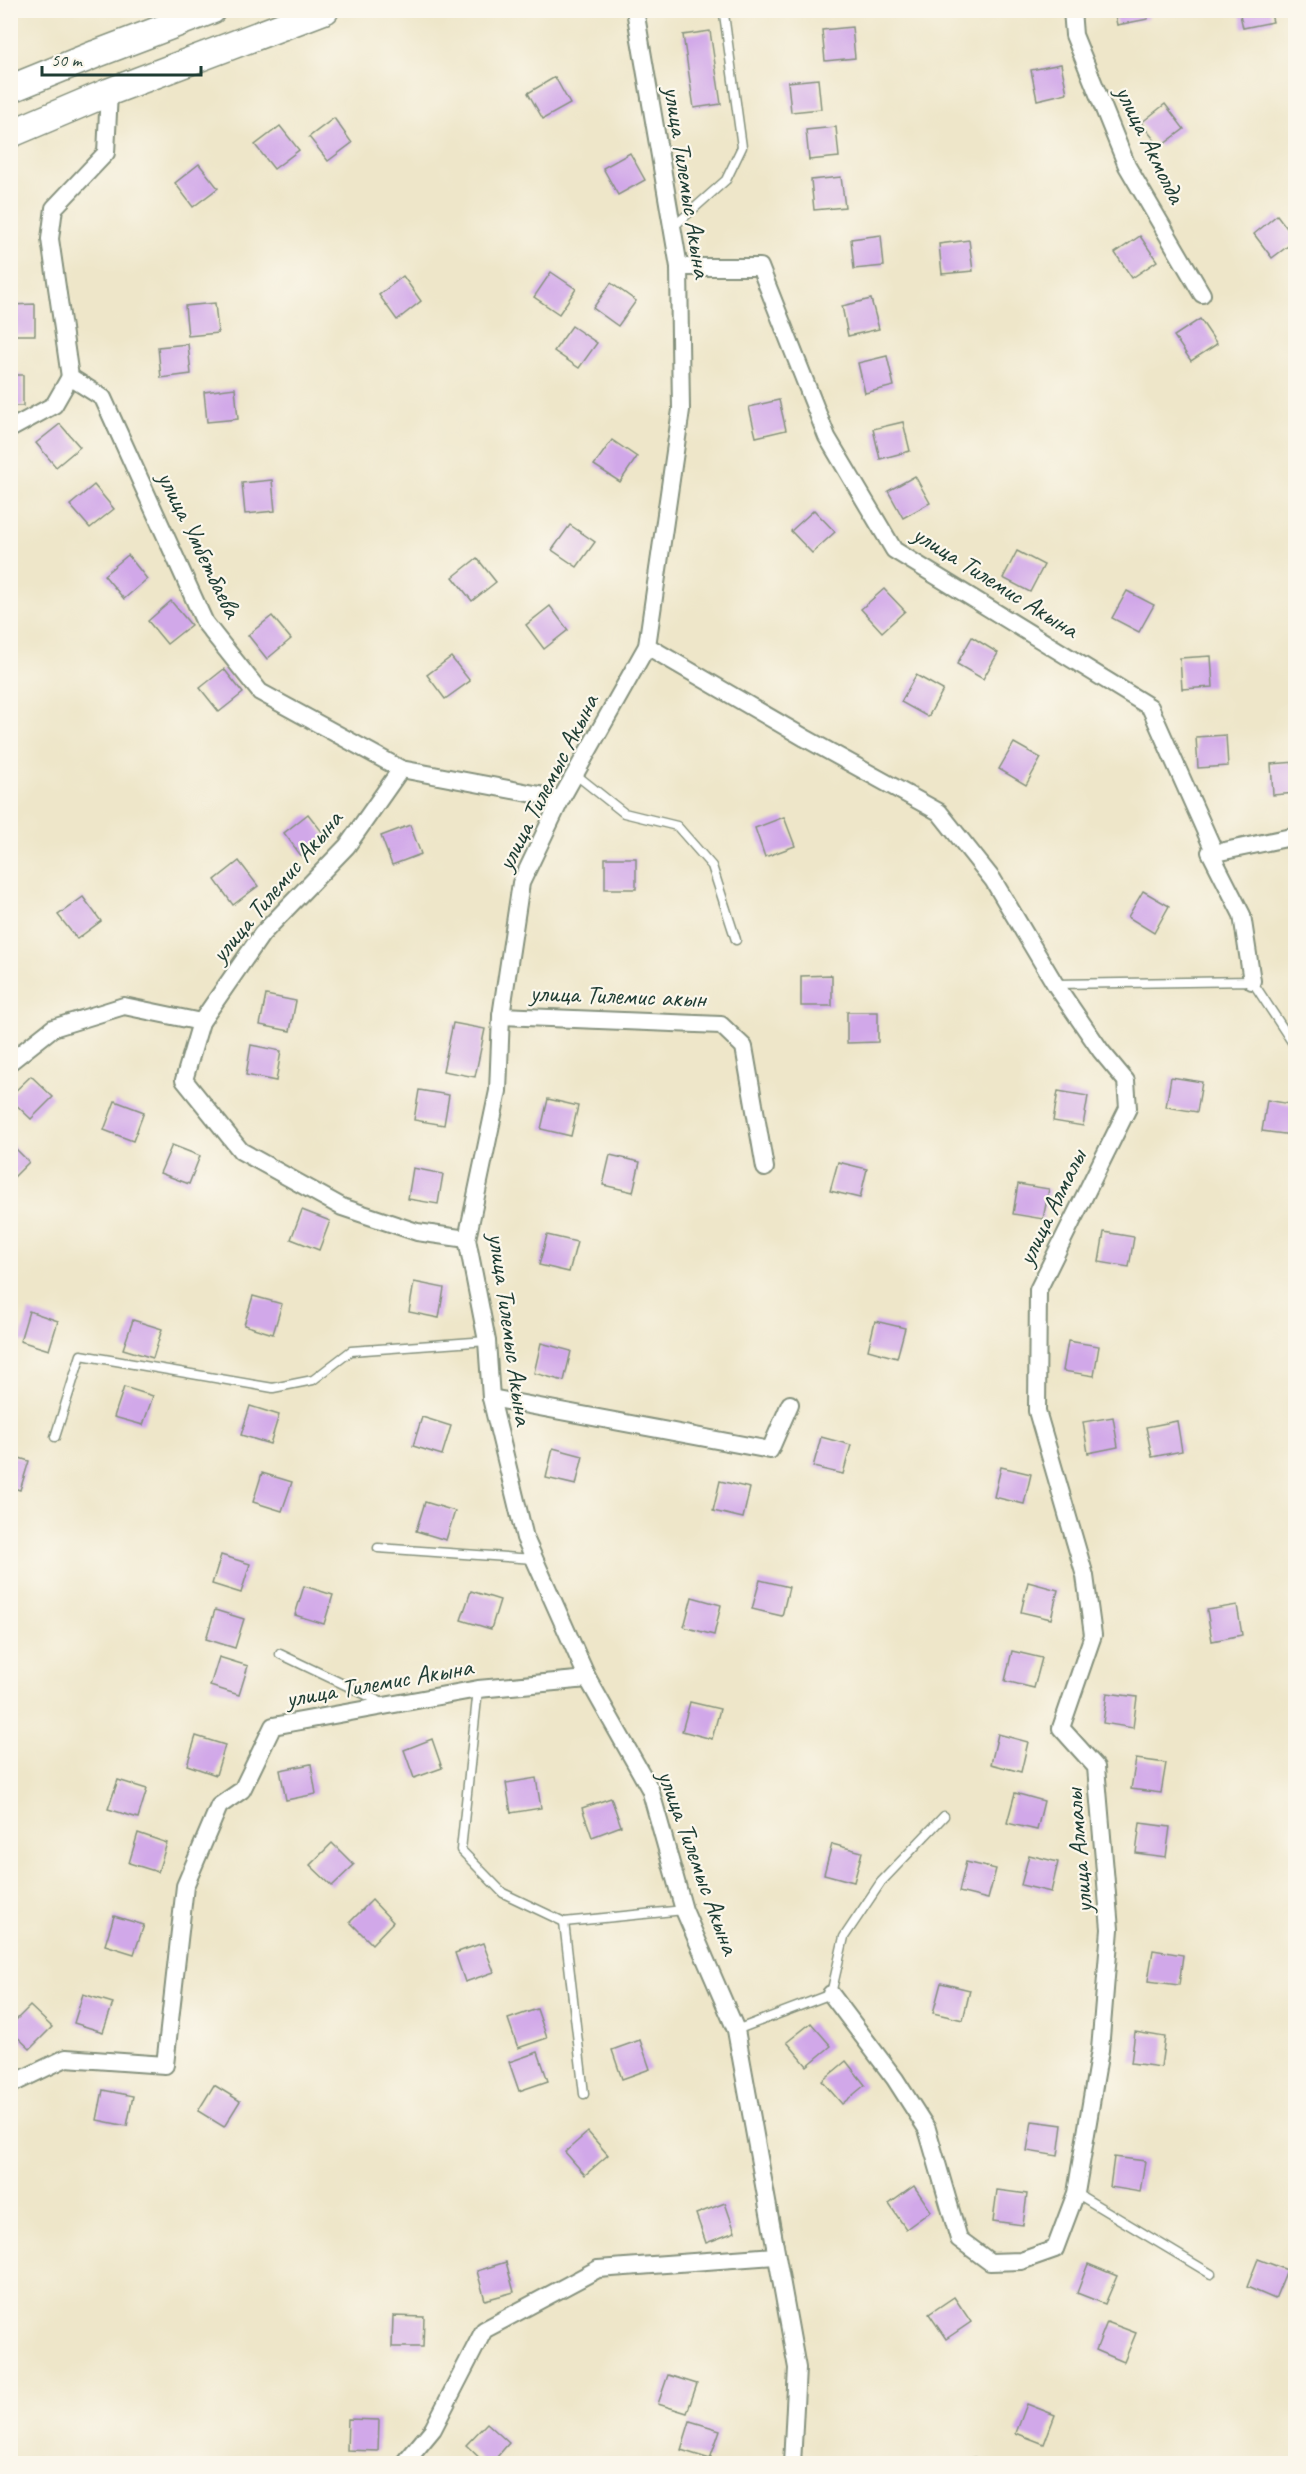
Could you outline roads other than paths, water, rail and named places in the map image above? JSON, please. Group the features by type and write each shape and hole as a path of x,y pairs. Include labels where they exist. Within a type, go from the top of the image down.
{"main road":[{"path":"10,89 212,10"},
{"path":"10,134 108,92 325,10"}],"street":[{"name":"улица Тилемыс Акына","path":"634,10 679,267 681,410 647,646 561,800 521,883 501,1016 498,1091 467,1239 487,1341 491,1398 525,1538 588,1679 650,1789 684,1910 735,2030 797,2368 792,2463"},
{"name":"улица Акмолда","path":"1072,10 1074,34 1127,166 1202,294"},
{"path":"10,429 54,405 70,377 50,239 54,208 106,153 108,92"},
{"name":"улица Тилемис Акына","path":"679,267 760,267 827,437 894,550 1150,707 1215,853 1210,852 1242,915 1252,981"},
{"name":"улица Умбетбаева","path":"70,377 103,398 205,623 260,692 400,769"},
{"path":"647,646 805,738 939,812 993,880 1055,984"},
{"path":"400,769 561,800"},
{"name":"улица Тилемис Акына","path":"400,769 347,846 262,934 201,1022 184,1080 241,1151 342,1207 417,1232 467,1239"},
{"path":"1215,853 1296,836"},
{"name":"улица Алмалы","path":"831,1994 895,2079 927,2129 959,2240 990,2262 1021,2261 1054,2249 1076,2193 1100,2050 1110,1929 1096,1767 1061,1728 1093,1635 1085,1576 1037,1411 1038,1290 1128,1108 1126,1081 1101,1050 1055,984"},
{"path":"10,1062 53,1028 124,1006 201,1022"},
{"name":"улица Тилемис акын","path":"501,1016 721,1025 744,1047 765,1168"},
{"path":"491,1398 770,1450 790,1404"},
{"name":"улица Тилемис Акына","path":"10,2085 66,2058 165,2065 185,1887 219,1806 242,1790 273,1726 478,1689 588,1679"},
{"path":"404,2463 433,2428 484,2330 598,2269 775,2256"}],"lane":[{"path":"672,228 726,180 741,147 724,14 717,10"},
{"path":"575,774 624,813 677,826 712,866 736,939"},
{"path":"1055,984 1252,981 1296,1048"},
{"path":"55,1437 81,1355 273,1388 314,1380 351,1351 487,1341"},
{"path":"378,1548 535,1559"},
{"path":"280,1654 388,1706"},
{"path":"478,1689 461,1850 503,1893 564,1922 684,1910"},
{"path":"735,2030 831,1994 844,1937 881,1882 944,1816"},
{"path":"564,1922 584,2094"},
{"path":"1076,2193 1211,2274"}]}
